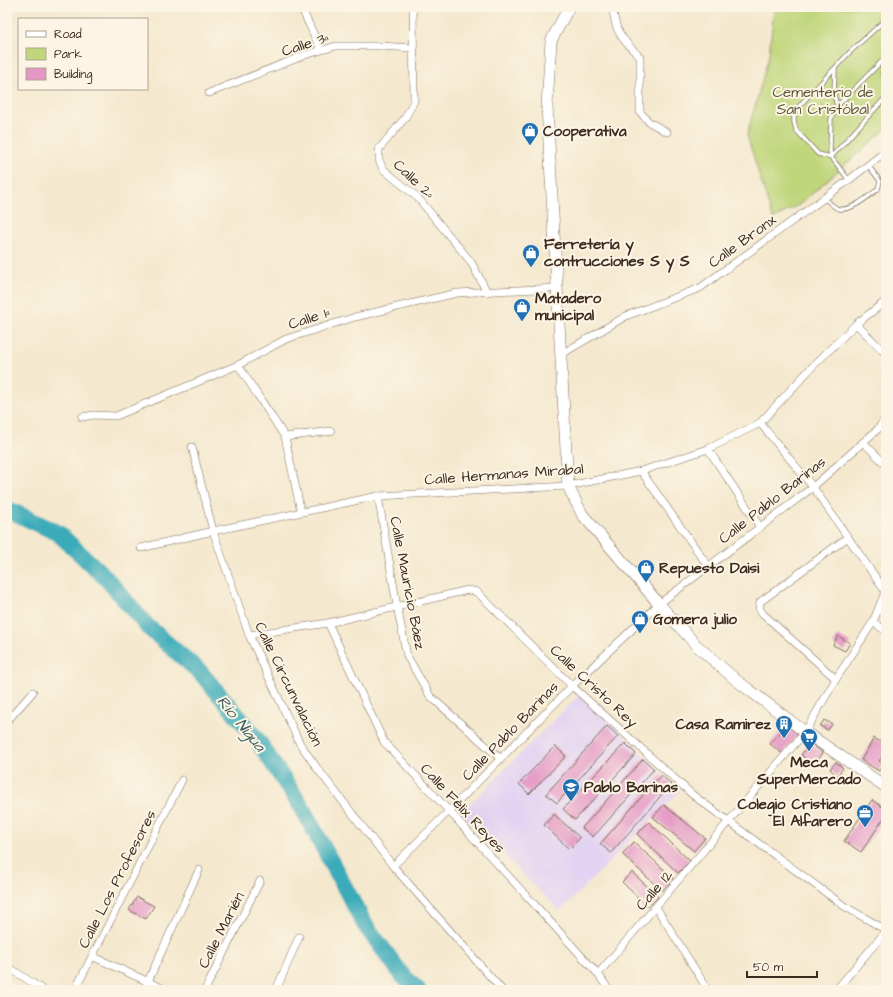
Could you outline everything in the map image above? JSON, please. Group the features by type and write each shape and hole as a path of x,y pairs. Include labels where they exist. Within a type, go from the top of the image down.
{"main road":[{"path":"569,7 551,41 547,106 568,486 582,514 696,645 736,680 805,732 886,787"}],"street":[{"path":"301,7 321,50"},
{"name":"Calle 2ª","path":"413,7 414,101 405,118 379,150 379,160 383,169 418,198 471,262 487,292"},
{"path":"613,7 613,22 624,42 640,58 640,112 649,122 667,132"},
{"name":"Calle 3ª","path":"209,93 304,55 336,46 413,48"},
{"name":"Calle Bronx","path":"560,355 626,316 700,288 849,180 886,151"},
{"name":"Calle 1ª","path":"82,417 94,415 116,416 238,365 286,339 355,317 457,293 557,288"},
{"name":"Calle Hermanas Mirabal","path":"141,548 378,496 568,486 641,471 708,449 760,423 812,367 856,324 886,301"},
{"path":"856,324 886,354"},
{"path":"238,365 285,437 302,512"},
{"name":"Calle Pablo Barinas","path":"393,866 572,686 659,604 813,487 878,429 886,417"},
{"path":"760,423 813,487 886,590"},
{"path":"285,437 331,431"},
{"path":"864,442 886,465"},
{"name":"Calle Circunvalación","path":"192,447 213,531 249,635 300,744 393,866 502,990"},
{"path":"708,449 760,527"},
{"path":"641,471 708,566"},
{"name":"Calle Mauricio Báez","path":"378,496 407,656 430,696 501,759"},
{"path":"836,679 758,608 760,602 848,537"},
{"name":"Calle Cristo Rey","path":"249,635 328,623 468,590 477,592 572,686 694,796 844,906 886,930"},
{"name":"Calle 12","path":"598,974 805,732 836,679 873,622 886,590"},
{"path":"873,622 886,631"},
{"name":"Calle Félix Reyes","path":"328,623 384,742 598,974 610,990"},
{"path":"7,721 33,692"},
{"name":"Calle Los Profesores","path":"75,990 182,780"},
{"path":"144,990 199,870"},
{"name":"Calle Marién","path":"205,990 260,881"},
{"path":"656,907 708,990"},
{"path":"836,990 886,930"},
{"path":"276,990 299,937"},
{"path":"92,956 166,990"},
{"path":"7,966 43,990"}],"lane":[{"path":"831,157 818,154 796,130 794,114 800,105 849,53 886,19"},
{"path":"849,180 831,157 831,119 837,106 886,57"},
{"path":"834,69 834,95 837,106"},
{"path":"831,157 886,97"},
{"path":"824,198 838,209 846,208 861,202 878,189 880,181 868,165"}],"shaded area":[{"name":"Pablo Barinas","path":"581,693 680,791 560,911 461,813"}],"green space":[{"name":"Cementerio de San Cristóbal","path":"774,7 886,7 886,129 800,204 773,219 747,135 769,56"}],"building":[{"path":"838,636 850,643 845,651 833,645"},
{"path":"824,720 832,724 828,730 820,726"},
{"name":"Casa Ramirez","path":"786,725 798,734 783,754 770,744"},
{"path":"607,726 618,736 557,803 546,794"},
{"path":"874,738 886,745 886,750 879,761 884,764 879,771 861,760"},
{"path":"625,743 636,754 575,820 563,809"},
{"name":"Meca SuperMercado","path":"810,743 823,753 814,765 801,755"},
{"path":"555,746 566,756 529,794 519,784"},
{"path":"643,759 654,769 593,837 582,828"},
{"path":"836,762 843,768 837,776 830,769"},
{"path":"661,775 671,784 611,853 600,844"},
{"name":"Colegio Cristiano El Alfarero","path":"872,800 886,809 886,815 861,852 844,841"},
{"path":"664,805 705,838 694,851 653,817"},
{"path":"554,814 580,838 569,849 544,825"},
{"path":"649,822 690,861 678,873 637,834"},
{"path":"634,842 673,878 662,891 622,854"},
{"path":"632,872 658,897 648,907 622,882"},
{"path":"137,897 154,906 146,919 129,910"}],"waterway":[{"name":"Río Nigua","path":"7,509 58,533 106,578 148,627 200,672 254,735 301,806 365,925 403,976 418,990"}],"place":[{"name":"Cooperativa","path":"530,146"},
{"name":"Ferretería y contrucciones S y S","path":"531,268"},
{"name":"Matadero municipal","path":"522,322"},
{"name":"Repuesto Daisi","path":"646,583"},
{"name":"Gomera julio","path":"640,634"},
{"name":"Casa Ramirez","path":"784,739"},
{"name":"Meca SuperMercado","path":"809,752"},
{"name":"Pablo Barinas","path":"571,802"},
{"name":"Colegio Cristiano El Alfarero","path":"865,828"}]}
